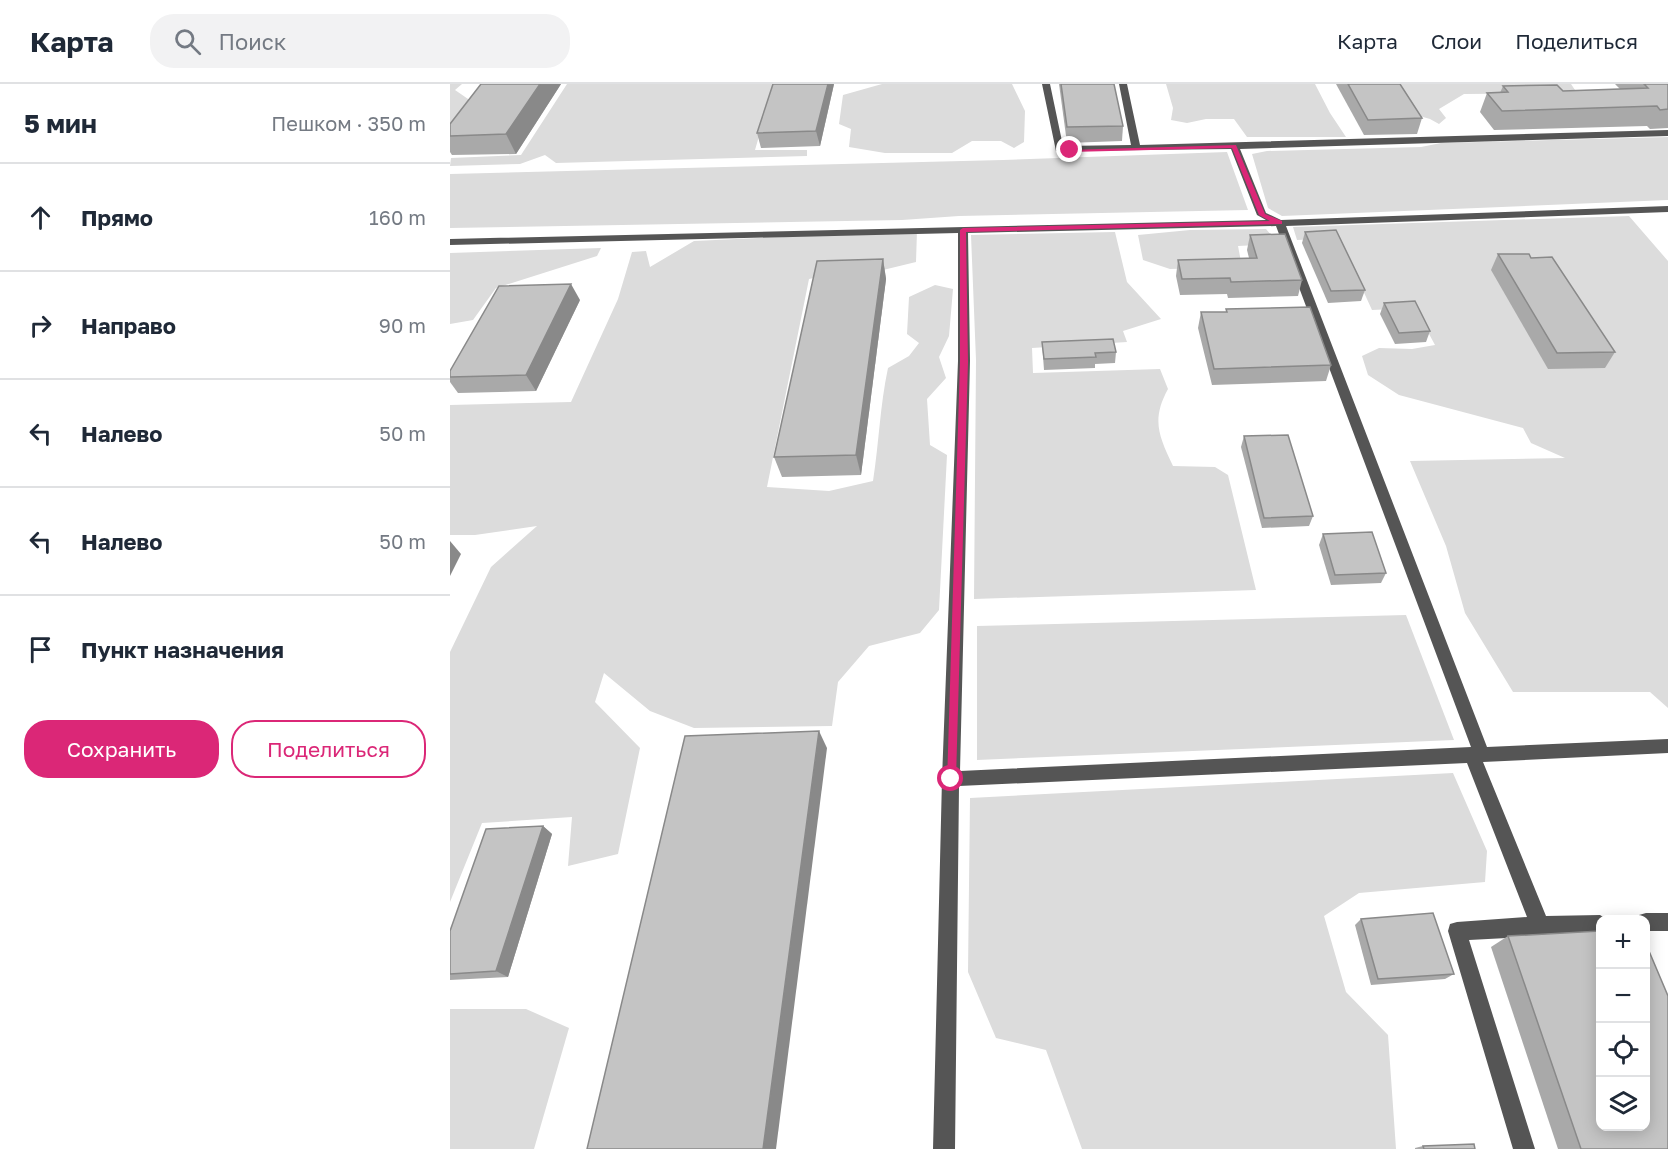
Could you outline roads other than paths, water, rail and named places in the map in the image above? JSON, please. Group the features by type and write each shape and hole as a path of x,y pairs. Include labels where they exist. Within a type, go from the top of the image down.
{"lane":[{"path":"1046,84 1059,149 1668,133"},
{"path":"1123,84 1136,148"},
{"path":"1234,146 1262,215 1280,223 1375,472 1540,926"},
{"path":"450,242 1280,223 1668,209"},
{"path":"944,1149 951,779 964,362 963,230"},
{"path":"951,779 1668,746"},
{"path":"1650,922 1668,922"},
{"path":"1524,1149 1457,932 1596,924"}]}
